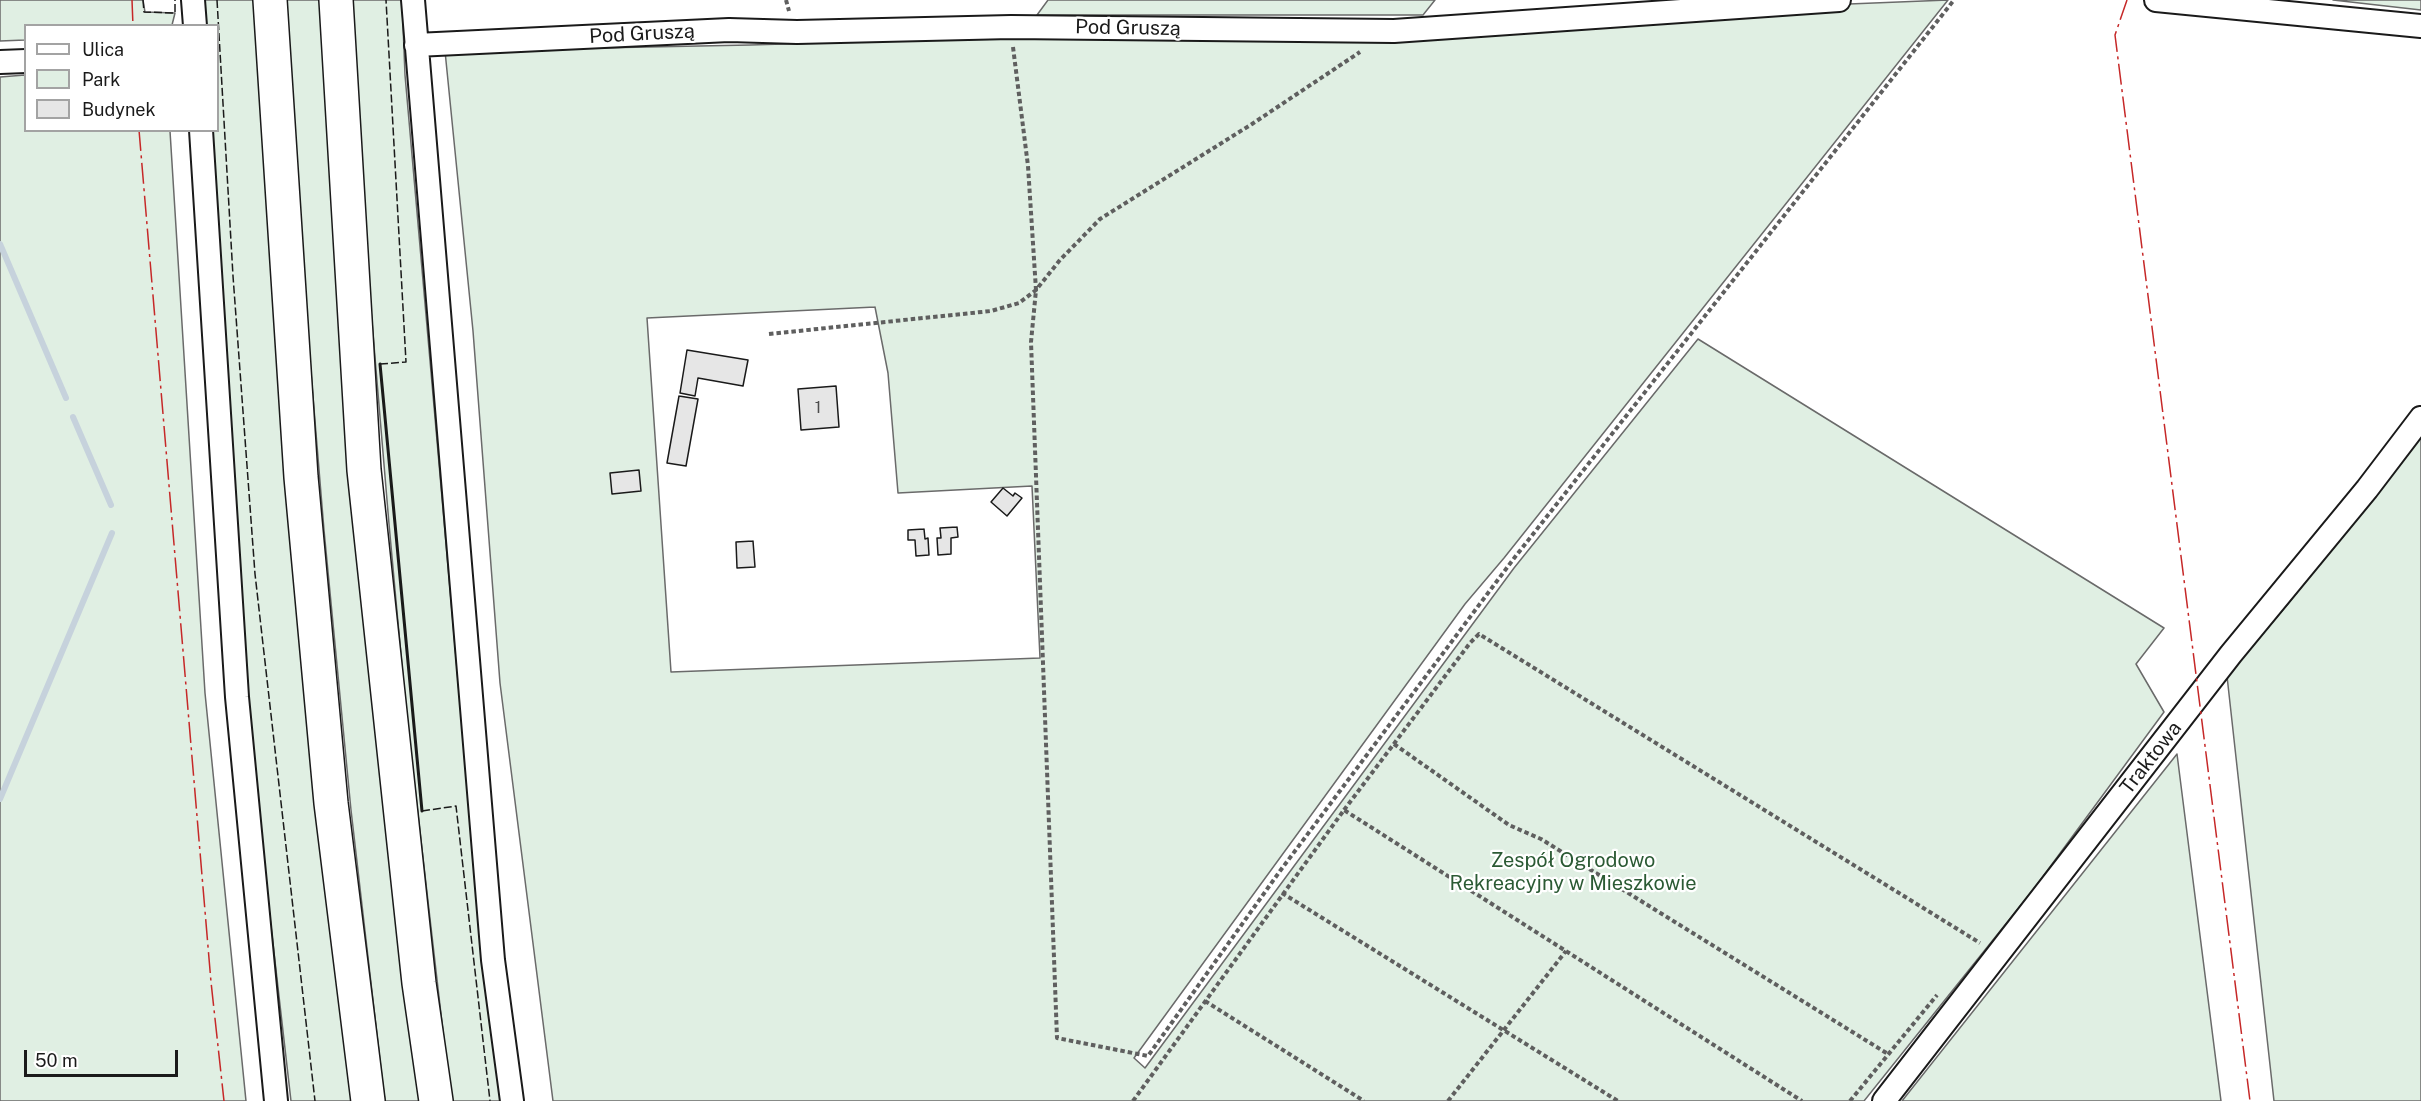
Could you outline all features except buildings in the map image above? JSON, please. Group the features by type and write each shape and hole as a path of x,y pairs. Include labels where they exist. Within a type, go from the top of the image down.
{"highway":[{"path":"270,0 301,477 331,803 368,1101"},
{"path":"336,0 364,470 419,983 436,1101"}],"street":[{"path":"194,0 195,24"},
{"path":"413,0 493,960 512,1101"},
{"name":"Pod Gruszą","path":"416,45 729,30 797,32 1011,27 1394,31 1839,0"},
{"path":"2156,0 2421,26"},
{"path":"0,62 24,61"},
{"path":"201,132 237,697 276,1101"},
{"name":"Traktowa","path":"1884,1101 2231,654 2367,489 2421,418"}],"path":[{"path":"1011,27 1028,166 1036,290 1031,342 1057,1038 1148,1056 1280,871 1515,557 1954,0"},
{"path":"770,334 992,311 1018,303 1036,290 1060,260 1101,219 1252,124 1340,63 1394,31"},
{"path":"1134,1101 1282,893 1479,634 1980,942 1973,951"},
{"path":"1394,744 1509,825 1541,839 1888,1054"},
{"path":"1344,810 1802,1101"},
{"path":"1282,893 1618,1101"},
{"path":"1448,1101 1566,951"},
{"path":"1850,1101 1938,994"},
{"path":"1205,1001 1364,1101"}],"green space":[{"path":"0,0 143,0 145,12 175,13 172,24 24,24 24,40 0,41"},
{"path":"204,0 256,0 355,1101 291,1101 256,795 226,405 212,132 219,132 219,24 206,24"},
{"path":"286,0 320,0 420,1101 385,1101 382,1078 351,810 324,530 305,300"},
{"path":"351,0 402,0 405,75 459,692 503,1101 451,1101 406,710 389,524 371,310"},
{"path":"1048,0 1435,0 1423,15 1037,15"},
{"name":"Zespół Ogrodowo Rekreacyjny w Mieszkowie","path":"1948,0 1465,604 1134,1058 1145,1068 1514,568 1698,339 2164,628 2136,664 2164,712 2033,890 1864,1101 553,1101 500,683 473,331 445,51 1082,35","holes":["875,307 888,373 898,493 1032,486 1040,658 671,672 647,318"]},
{"path":"2333,0 2421,0 2421,10"},
{"path":"24,75 24,132 170,132 205,693 246,1101 0,1101 0,77"},
{"path":"2421,436 2421,1101 2274,1101 2227,676 2287,605"},
{"path":"2177,754 2221,1101 1902,1101"}],"waterway":[{"path":"0,244 66,398"},
{"path":"73,417 111,505"},
{"path":"0,799 112,533"}],"fence":[{"path":"143,0 144,12 175,13 175,0"},
{"path":"217,0 218,24"},
{"path":"380,364 406,362 386,0"},
{"path":"219,34 233,276 255,574 315,1101"},
{"path":"422,811 456,806 490,1101"}],"wall":[{"path":"380,364 422,811"}],"power":[{"path":"132,0 133,24"},
{"path":"2127,0 2115,35 2250,1101"},
{"path":"139,132 211,982 224,1101"}]}
